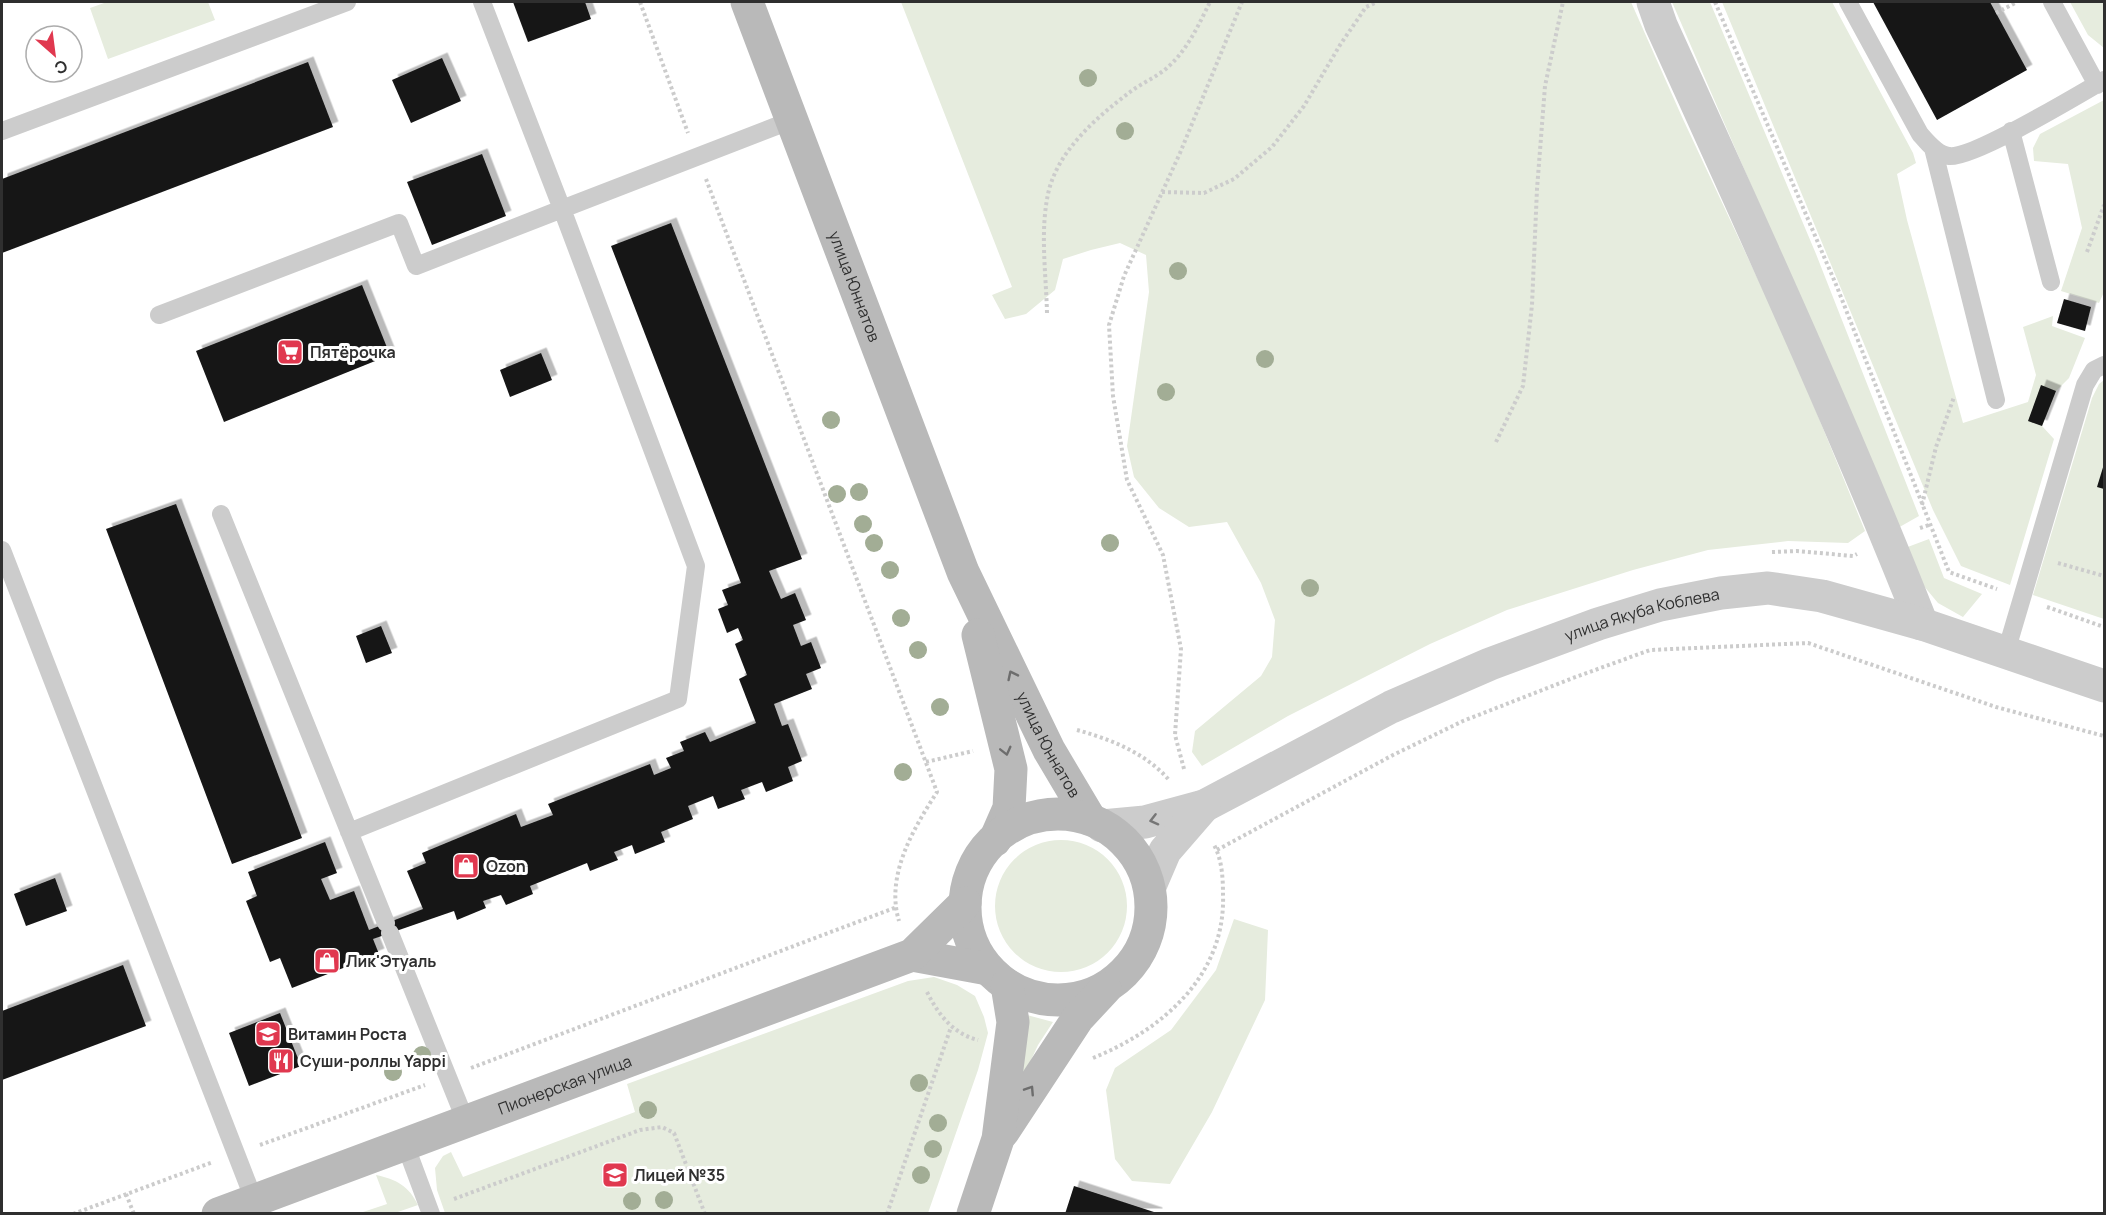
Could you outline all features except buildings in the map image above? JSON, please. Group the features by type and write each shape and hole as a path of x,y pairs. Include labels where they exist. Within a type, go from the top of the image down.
{"main road":[{"name":"улица Юннатов","path":"747,2 963,572 1049,750 1096,822"},
{"name":"улица Юннатов","path":"963,572 1011,769 1009,808 995,840"},
{"path":"912,955 998,977 1040,999 1070,1000 1100,991 1125,973 1143,947 1152,917 1150,886 1138,857 1117,834 1096,822 1059,813 1028,818 1001,833 980,855 967,883 964,914 971,943 998,977 1013,1022 998,1139 973,1214"},
{"name":"Пионерская улица","path":"218,1214 912,955 965,903"},
{"path":"998,1139 1078,1018 1109,984"}],"street":[{"path":"1653,2 1889,541 1922,624"},
{"name":"улица Якуба Коблева","path":"1096,822 1145,822 1204,806 1391,707 1490,664 1598,624 1660,605 1721,593 1768,588 1822,596 1922,624 2104,686"},
{"name":"улица Якуба Коблева","path":"1150,886 1166,851 1204,806"}],"lane":[{"path":"2,131 347,2"},
{"path":"349,832 678,699 696,566 482,2"},
{"path":"1848,2 1920,134 1933,148 1949,156 1977,150 2101,82 2052,2"},
{"path":"159,315 399,223 416,266 792,120"},
{"path":"2011,131 2051,282"},
{"path":"1933,148 1996,400"},
{"path":"2006,652 2085,385 2094,370 2104,365"},
{"path":"221,514 466,1122"},
{"path":"2,550 254,1200"},
{"path":"405,1144 430,1211"}],"path":[{"path":"640,2 937,792 918,822 902,857 896,885 897,917 928,994"},
{"path":"1047,312 1044,221 1049,191 1059,164 1093,122 1168,67 1191,39 1210,2"},
{"path":"1184,770 1175,735 1181,649 1162,555 1127,480 1113,396 1109,325 1124,276 1180,153 1242,2"},
{"path":"1162,192 1204,193 1234,179 1272,147 1304,106 1340,45 1366,7 1377,2"},
{"path":"1496,442 1523,386 1532,305 1537,189 1545,86 1563,2"},
{"path":"1715,2 1837,287 1948,572 2104,627"},
{"path":"1996,13 2017,2"},
{"path":"2086,252 2104,205"},
{"path":"1921,506 1936,447 1954,397"},
{"path":"2035,556 2104,576"},
{"path":"1087,1060 1118,1047 1151,1026 1180,1002 1201,978 1217,940 1224,904 1217,850 1393,755 1463,722 1650,650 1808,643 1996,707 2104,736"},
{"path":"73,1214 448,1077 897,907"},
{"path":"887,1214 951,1027"},
{"path":"430,1211 640,1131 662,1127 674,1133 705,1214"},
{"path":"126,1194 134,1214"}],"shaded area":[{"path":"107,2 208,2 215,20 108,59 90,8"},
{"path":"901,2 1631,2 1791,350 1865,531 1848,543 1788,541 1708,550 1633,570 1507,610 1430,644 1288,716 1202,766 1192,752 1195,731 1261,676 1272,657 1275,620 1261,583 1227,522 1189,527 1159,508 1134,477 1127,446 1149,292 1146,255 1120,243 1063,259 1055,290 1026,314 1005,319 992,295 1012,287"},
{"path":"1672,2 1710,2 1816,254 1919,516 1896,529 1804,308"},
{"path":"1722,2 1832,2 1913,153 1916,163 1897,174 1907,220 1963,423 2028,402 2036,375 2023,327 2053,316 2052,326 2085,338 2069,378 2056,391 2042,426 2054,439 2010,585 1961,566 1933,510"},
{"path":"2070,2 2104,2 2104,48 2088,35"},
{"path":"2104,100 2104,292 2099,303 2061,291 2082,228 2068,164 2034,161 2033,148 2040,134"},
{"path":"2104,380 2104,619 2033,595 2092,398 2099,384"},
{"path":"1929,539 1944,578 1982,594 1963,617 1938,603 1923,585 1905,548"},
{"path":"1061,840 1086,845 1108,859 1122,881 1127,906 1122,931 1108,953 1086,967 1061,972 1036,967 1014,953 1000,931 995,906 1000,881 1014,859 1036,845"},
{"path":"1234,919 1268,930 1265,1000 1212,1112 1170,1184 1132,1181 1115,1159 1106,1090 1115,1068 1171,1030 1216,970"},
{"path":"934,977 957,985 975,996 988,1033 978,1070 928,1213 445,1213 437,1190 435,1168 443,1156 451,1152 463,1177 635,1112 627,1084 908,981"},
{"path":"1027,1015 1053,1022 1038,1045 1019,1086"},
{"path":"376,1175 401,1184 418,1205 395,1213 360,1213 387,1204"}],"place":[{"name":"Пятёрочка","path":"290,352"},
{"name":"Ozon","path":"466,866"},
{"name":"Лик'Этуаль","path":"327,961"},
{"name":"Витамин Роста","path":"268,1034"},
{"name":"Суши-роллы Yappi","path":"281,1061"},
{"name":"Лицей №35","path":"615,1175"}]}
